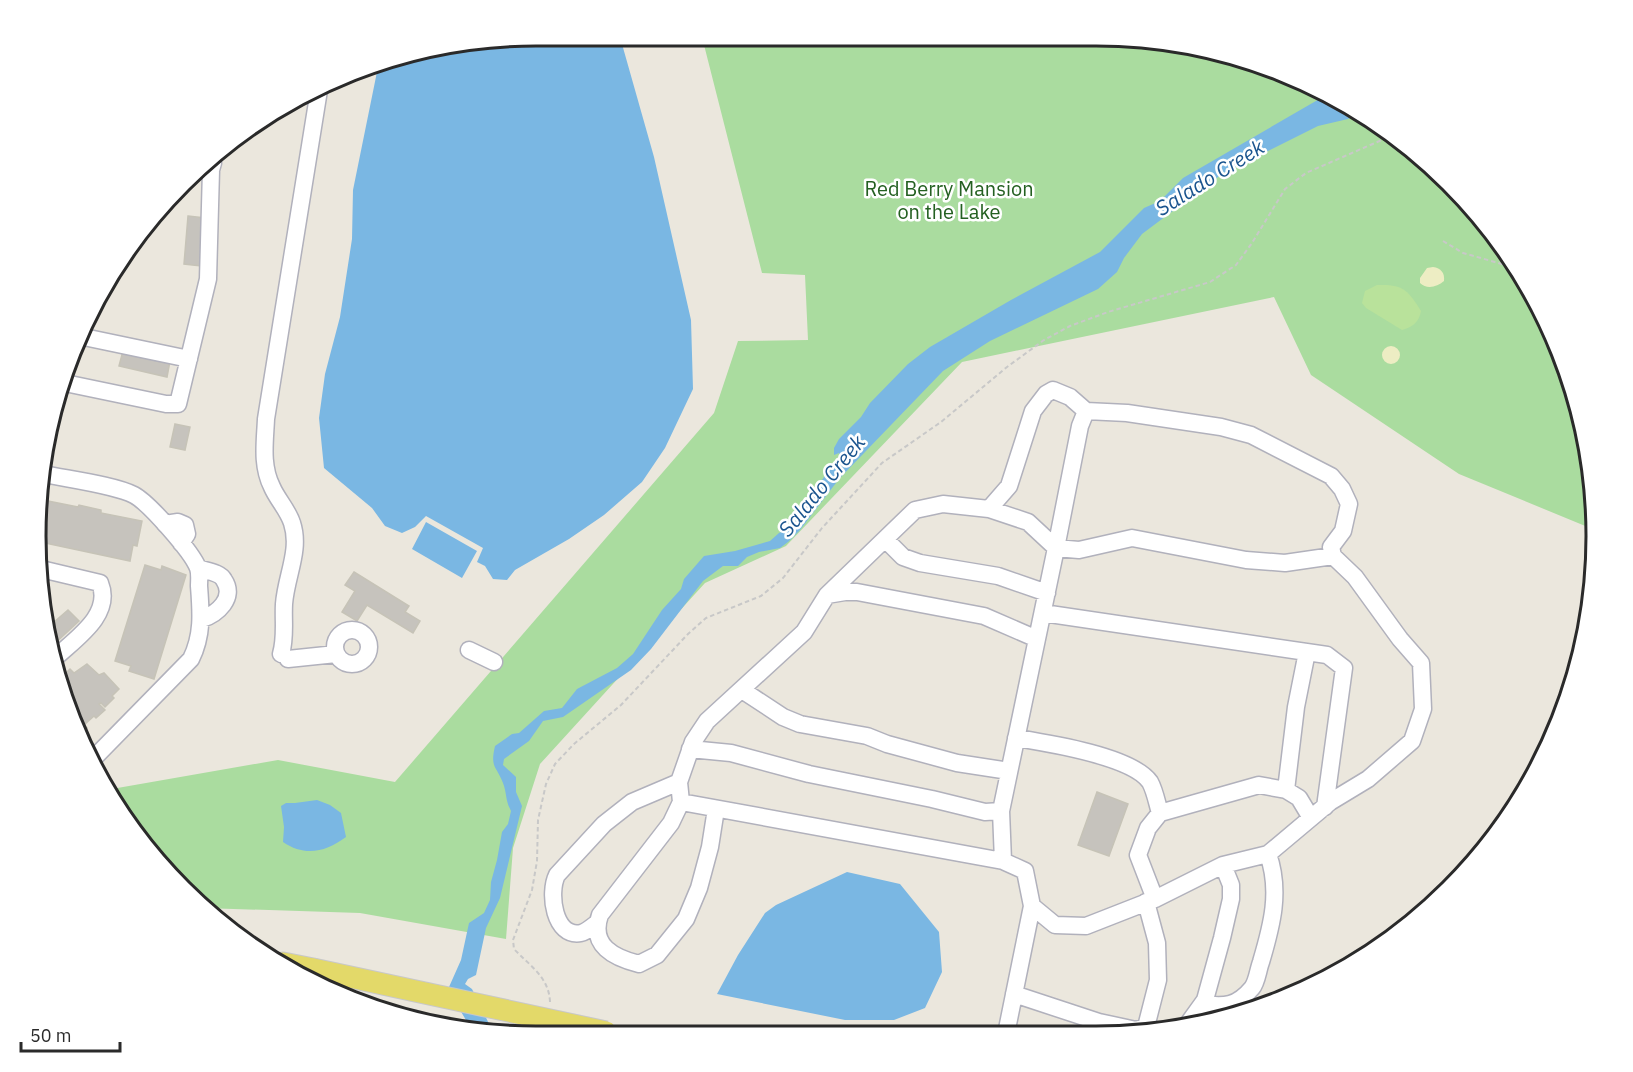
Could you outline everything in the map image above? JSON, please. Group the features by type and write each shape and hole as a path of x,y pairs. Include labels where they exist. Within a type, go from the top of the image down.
{"main road":[{"path":"305,967 578,1026"}],"lane":[{"path":"318,98 266,419 264,462 271,485 292,523 296,553 288,577 284,604 285,657 336,654"},
{"path":"70,384 166,404 178,404 207,279 213,168"},
{"path":"89,338 189,359"},
{"path":"989,509 1009,486 1033,411 1046,394 1053,390 1070,397 1086,411 1127,413 1251,435 1331,476 1342,489 1349,504 1343,531 1331,548 1333,556 1355,577 1400,639 1421,663 1423,709 1412,741 1368,779 1325,807 1268,854 1223,865 1150,901 1086,926 1055,925 1032,906"},
{"path":"1003,861 1000,811 1043,613 1080,426 1086,411"},
{"path":"51,475 135,495 165,524 198,568 202,619 196,648 191,659 98,754"},
{"path":"716,809 710,847 699,888 686,919 657,955 639,964 609,953 600,940 597,923 600,915 671,823 681,802 679,782 690,749 707,721 804,632 827,595 915,510 943,504 989,509 1028,522 1056,548 1079,550 1131,538 1246,560 1285,562 1333,556"},
{"path":"885,539 903,557 920,563 998,576 1047,593"},
{"path":"198,568 218,574 225,580 227,591 225,603 214,615 202,619"},
{"path":"48,571 100,583 104,592 95,620 61,653"},
{"path":"827,595 845,591 857,592 984,616 1037,639"},
{"path":"1043,613 1327,655 1344,668 1325,807"},
{"path":"469,650 494,662"},
{"path":"1286,790 1296,707 1307,652"},
{"path":"742,690 783,717 800,724 867,736 887,744 957,763 1009,771"},
{"path":"1016,738 1053,744 1111,759 1138,772 1149,781 1160,813"},
{"path":"690,749 731,753 809,774 985,812 1000,811"},
{"path":"597,923 582,933 572,932 562,926 556,918 552,901 552,884 603,824 632,802 679,782"},
{"path":"1147,1022 1158,980 1157,943 1150,901 1138,855 1148,828 1160,813 1259,785 1286,790 1299,798 1311,818"},
{"path":"681,802 1003,861 1025,871 1032,906 1008,1026"},
{"path":"1203,1004 1222,1007 1237,1001 1253,986 1268,936 1275,892 1274,871 1268,854"},
{"path":"1194,1016 1203,1004 1214,974 1231,899 1231,885 1223,865"},
{"path":"1014,994 1113,1025"}],"path":[{"path":"539,972 514,949 513,940 532,890 537,861 538,820 546,784 555,764 574,744 621,705 687,634 706,618 761,596 783,578 822,528 882,463 941,422 1007,367 1044,340 1070,326 1210,282 1236,265 1285,189 1314,169 1383,139"},
{"path":"1443,241 1463,253 1504,265"}],"green space":[{"name":"Red Berry Mansion on the Lake","path":"704,46 1097,46 1192,56 1254,72 1314,97 1342,112 1395,148 1420,168 1465,213 1504,264 1536,319 1561,379 1577,441 1582,472 1586,526 1459,474 1311,375 1274,297 962,362 786,546 705,583 540,764 513,848 506,939 360,913 219,908 213,904 168,859 117,788 278,760 395,782 714,413 738,341 808,340 805,275 762,273"},
{"path":"1377,285 1399,287 1408,293 1421,311 1415,324 1402,330 1366,308 1362,303 1365,291"}],"sand":[{"path":"1433,267 1442,271 1444,281 1432,287 1420,283 1420,278 1427,268"},
{"path":"1387,346 1395,346 1400,351 1398,362 1387,364 1382,359 1382,351"}],"water":[{"path":"536,46 623,46 654,157 691,320 693,389 665,448 642,482 604,515 569,539 515,570 507,580 493,579 485,566 477,562 483,548 426,516 415,527 402,533 385,526 372,508 324,468 319,418 325,374 340,317 352,239 353,190 377,73 409,63 472,51"},
{"name":"Salado Creek","path":"1319,99 1350,117 1318,126 1222,174 1142,234 1124,258 1117,272 1098,289 990,341 943,371 839,479 788,542 780,548 747,557 738,566 723,566 703,581 651,649 631,670 563,717 543,721 529,741 504,759 503,765 516,777 516,792 522,806 500,898 486,928 476,975 468,979 465,984 472,989 488,1023 466,1020 450,993 449,987 461,960 469,923 484,913 490,900 491,882 502,832 508,824 511,811 503,783 493,763 495,746 512,734 519,733 544,711 562,708 577,689 617,668 633,654 662,610 681,589 684,579 704,556 735,551 770,541 788,529 798,518 829,469 837,462 840,456 839,453 834,455 834,448 839,439 908,364 930,347 1100,252 1144,208 1160,201 1183,178"},
{"path":"426,522 477,551 462,578 412,549"},
{"path":"317,800 341,813 346,837 331,846 315,851 299,850 283,842 284,827 281,806 286,803"},
{"path":"847,872 900,884 939,932 942,972 925,1008 894,1020 845,1020 717,994 738,955 765,913 776,905"}],"building":[{"path":"188,216 205,218 201,266 184,264"},
{"path":"123,351 170,361 167,377 119,366"},
{"path":"175,424 190,427 185,450 170,447"},
{"path":"48,501 78,507 79,505 101,510 101,513 142,521 137,546 133,545 130,561 46,543"},
{"path":"145,565 161,570 162,566 186,575 154,679 129,671 131,666 115,661"},
{"path":"354,572 409,606 405,612 420,621 413,633 367,605 357,621 342,612 355,591 345,585"},
{"path":"68,610 79,621 58,640 55,622"},
{"path":"87,664 99,675 104,673 119,689 105,707 99,704 105,710 85,724 66,673 70,669 74,673"},
{"path":"1097,792 1128,804 1109,856 1078,845"}]}
